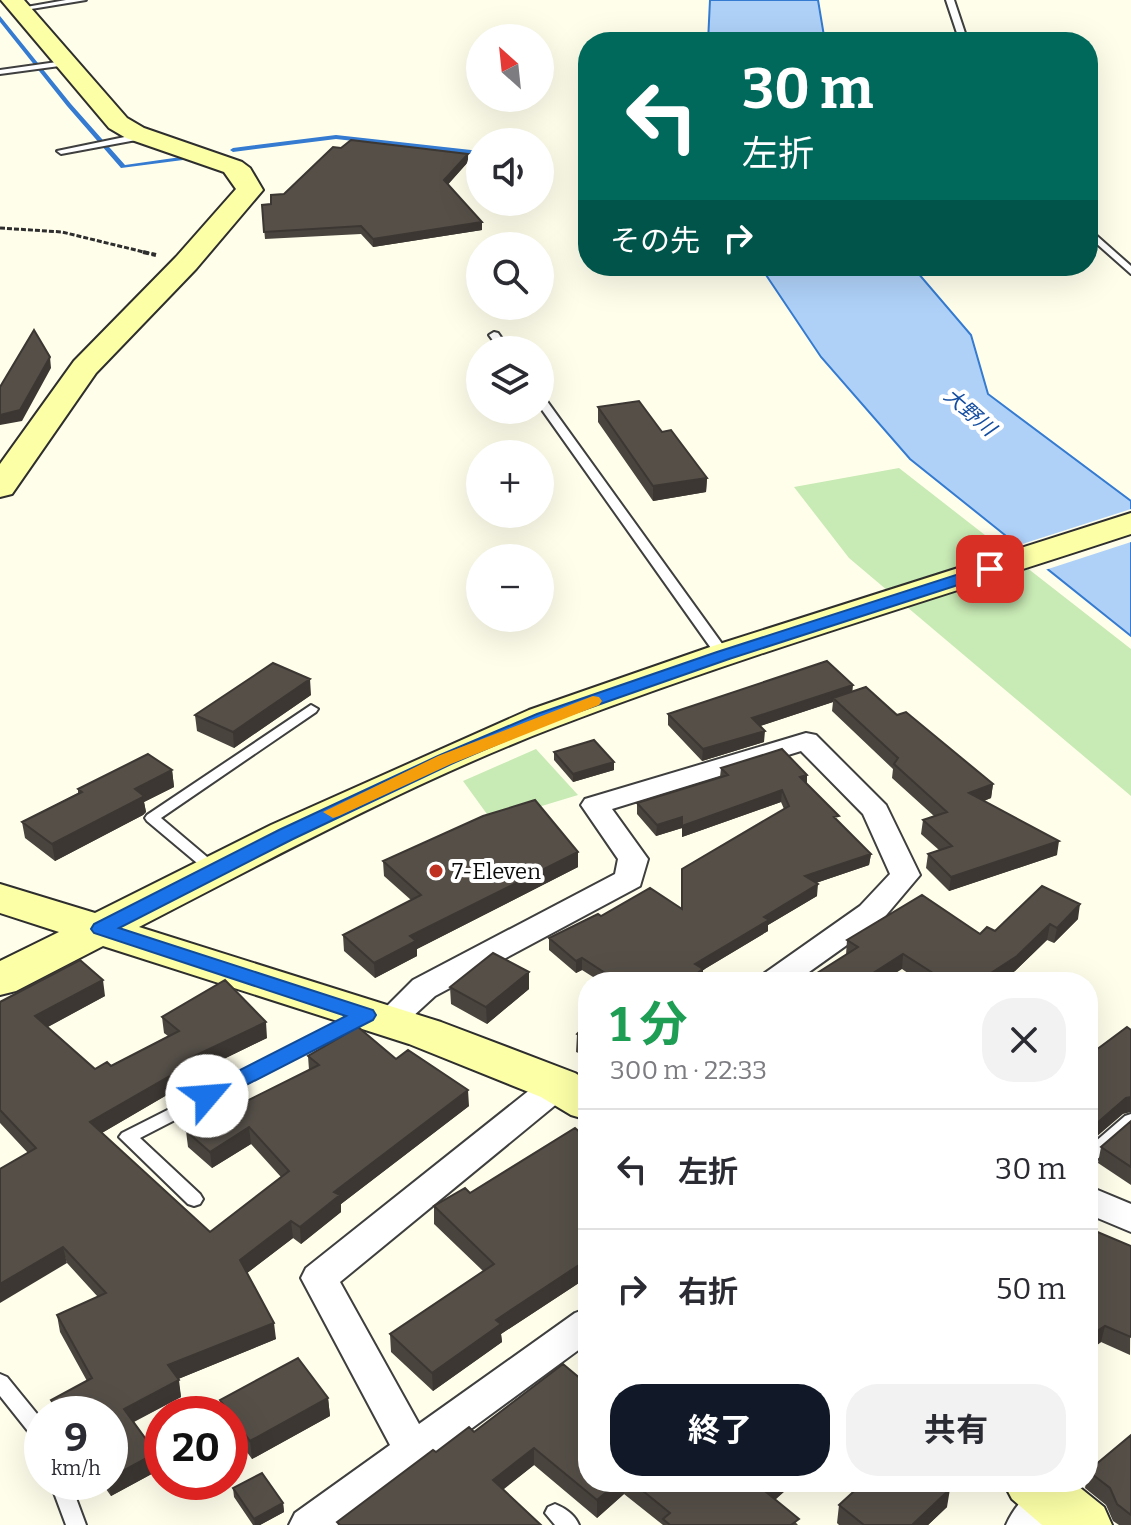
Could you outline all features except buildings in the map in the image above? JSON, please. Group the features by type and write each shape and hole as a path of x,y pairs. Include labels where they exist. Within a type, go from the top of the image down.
{"street":[{"path":"0,487 85,367 186,263 250,190 247,180 233,167 144,136 118,123 56,64 16,5"},
{"path":"0,980 214,870 445,760 543,718 723,655 1131,523"},
{"path":"376,1018 424,988 629,879 633,859 595,805 806,741 876,811 905,875 871,913 787,972"},
{"path":"0,898 425,1033 573,1094"},
{"path":"413,1451 319,1278 573,1094"},
{"path":"1098,1204 1131,1219"},
{"path":"309,1525 578,1330"}],"lane":[{"path":"16,5 82,0"},
{"path":"950,0 961,32"},
{"path":"0,72 56,64"},
{"path":"61,151 144,136"},
{"path":"1098,240 1131,271"},
{"path":"554,419 723,655"},
{"path":"214,870 152,818 311,709"},
{"path":"194,1199 128,1137 376,1018"},
{"path":"1098,1149 1131,1120"},
{"path":"0,1382 24,1412"},
{"path":"67,1500 76,1525"}],"path":[{"path":"0,228 62,232 186,263"}],"green space":[{"path":"899,468 1131,649 1131,796 849,558 794,487"},
{"path":"536,749 578,795 492,821 463,781"}],"water":[{"path":"710,0 818,0 823,32 708,32"},
{"name":"大野川","path":"767,276 921,276 971,335 988,394 1131,501 1131,636 910,459 821,357"}],"pier":[{"path":"1131,509 1131,542 1042,571 1013,547"}],"waterway":[{"path":"0,18 123,167 181,159"},
{"path":"233,150 336,137 466,151"}],"slow traffic":[{"path":"333,812 543,718 593,701"}],"place":[{"name":"7-Eleven","path":"436,871"}],"route":[{"path":"207,1096 365,1015 101,929 286,834 543,718 723,655 990,569"}]}
